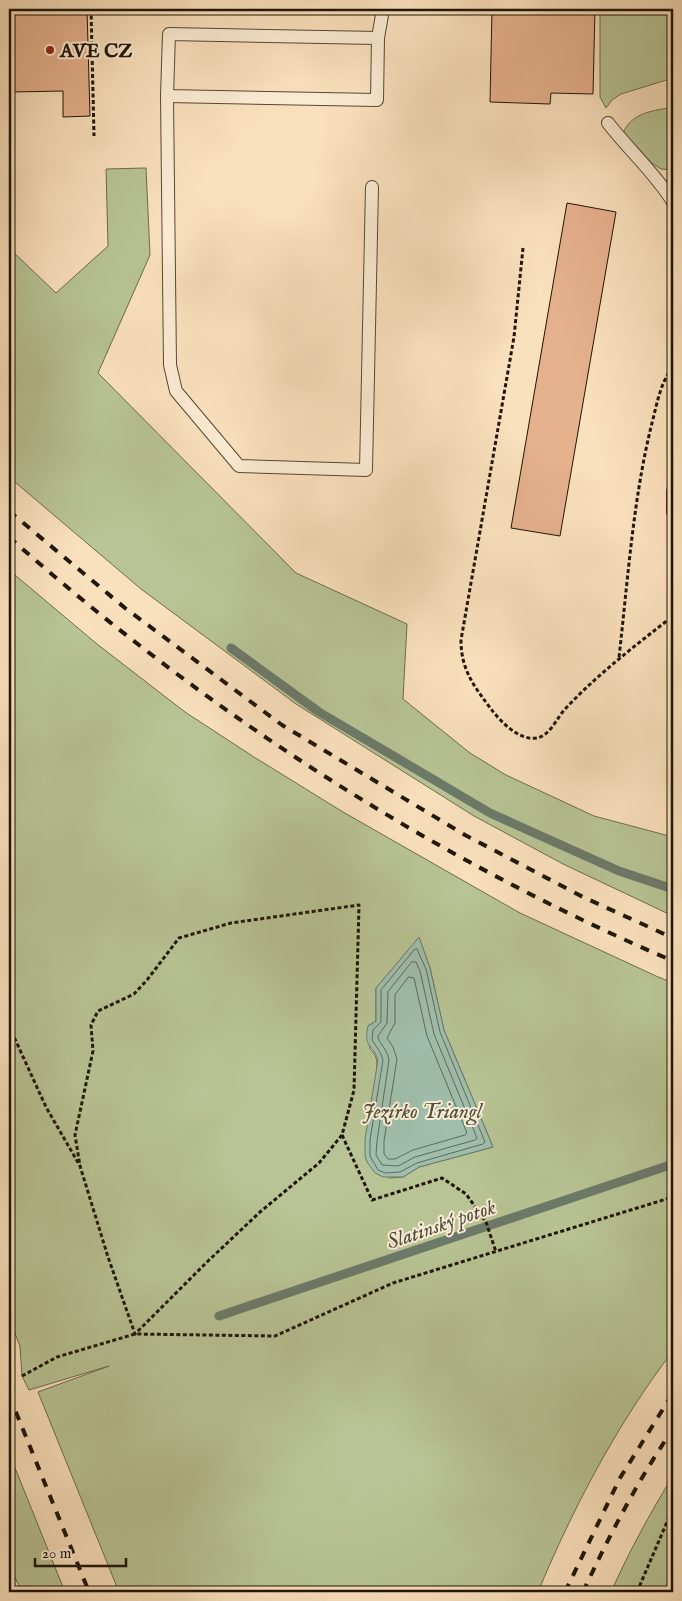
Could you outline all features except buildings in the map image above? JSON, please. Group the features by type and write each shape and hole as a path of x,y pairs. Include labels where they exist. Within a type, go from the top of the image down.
{"lane":[{"path":"168,96 377,100 378,38 383,9"},
{"path":"372,187 366,470 239,466 176,390 170,365 169,34 378,38"},
{"path":"608,123 625,145 660,181 673,202"},
{"path":"673,492 673,512"}],"path":[{"path":"92,9 94,136"},
{"path":"523,248 514,337 461,640 462,662 475,688 493,712 509,728 524,737 539,738 546,734 564,710 603,671 673,616"},
{"path":"619,658 637,504 647,443 661,389 673,367"},
{"path":"359,905 354,1090 342,1135 319,1163 240,1230 135,1334 108,1258 80,1166 75,1135 93,1051 91,1025 98,1011 134,994 179,938 231,923 359,905"},
{"path":"9,1026 46,1107 80,1166"},
{"path":"342,1135 372,1200 442,1178 466,1194 486,1222 496,1252"},
{"path":"22,1376 56,1357 135,1334 275,1336 392,1283 673,1197"},
{"path":"637,1592 673,1508"}],"green space":[{"path":"600,9 673,9 673,78 621,94 612,100 606,108 600,97"},
{"path":"673,107 673,170 661,169 649,161 623,133 627,126 638,117 651,111"},
{"path":"146,168 150,255 98,373 296,573 407,624 403,699 470,753 506,775 594,816 673,837 673,916 563,864 474,816 296,704 141,589 9,477 9,248 56,293 108,246 106,169"},
{"path":"9,570 97,644 185,712 254,757 343,812 520,913 673,983 673,1351 633,1407 598,1467 581,1498 538,1592 119,1592 38,1392 109,1366 29,1390 22,1376 20,1346 9,1319","holes":["419,938 430,968 444,1030 493,1147 419,1167 403,1177 389,1178 376,1076 377,1061 370,1049 368,1026 376,1021 376,988"]},
{"path":"9,1453 65,1592 22,1592 9,1565"},
{"path":"673,1476 673,1592 611,1592 640,1533"}],"water":[{"name":"Jezírko Triangl","path":"419,937 430,968 444,1030 493,1147 419,1167 403,1177 383,1177 375,1173 365,1156 365,1139 378,1060 368,1042 368,1026 376,1021 376,988"}],"waterway":[{"path":"231,648 319,712 490,813 619,871 673,889"},
{"name":"Slatinský potok","path":"219,1316 673,1164"}],"railway":[{"path":"9,511 125,608 282,725 465,835 583,897 673,938"},
{"path":"9,537 84,601 162,662 242,721 324,776 408,827 494,875 583,920 673,961"},
{"path":"565,1592 620,1478 673,1393"},
{"path":"9,1395 89,1592"},
{"path":"583,1592 625,1509 673,1429"}],"place":[{"name":"AVE CZ","path":"50,50"}]}
